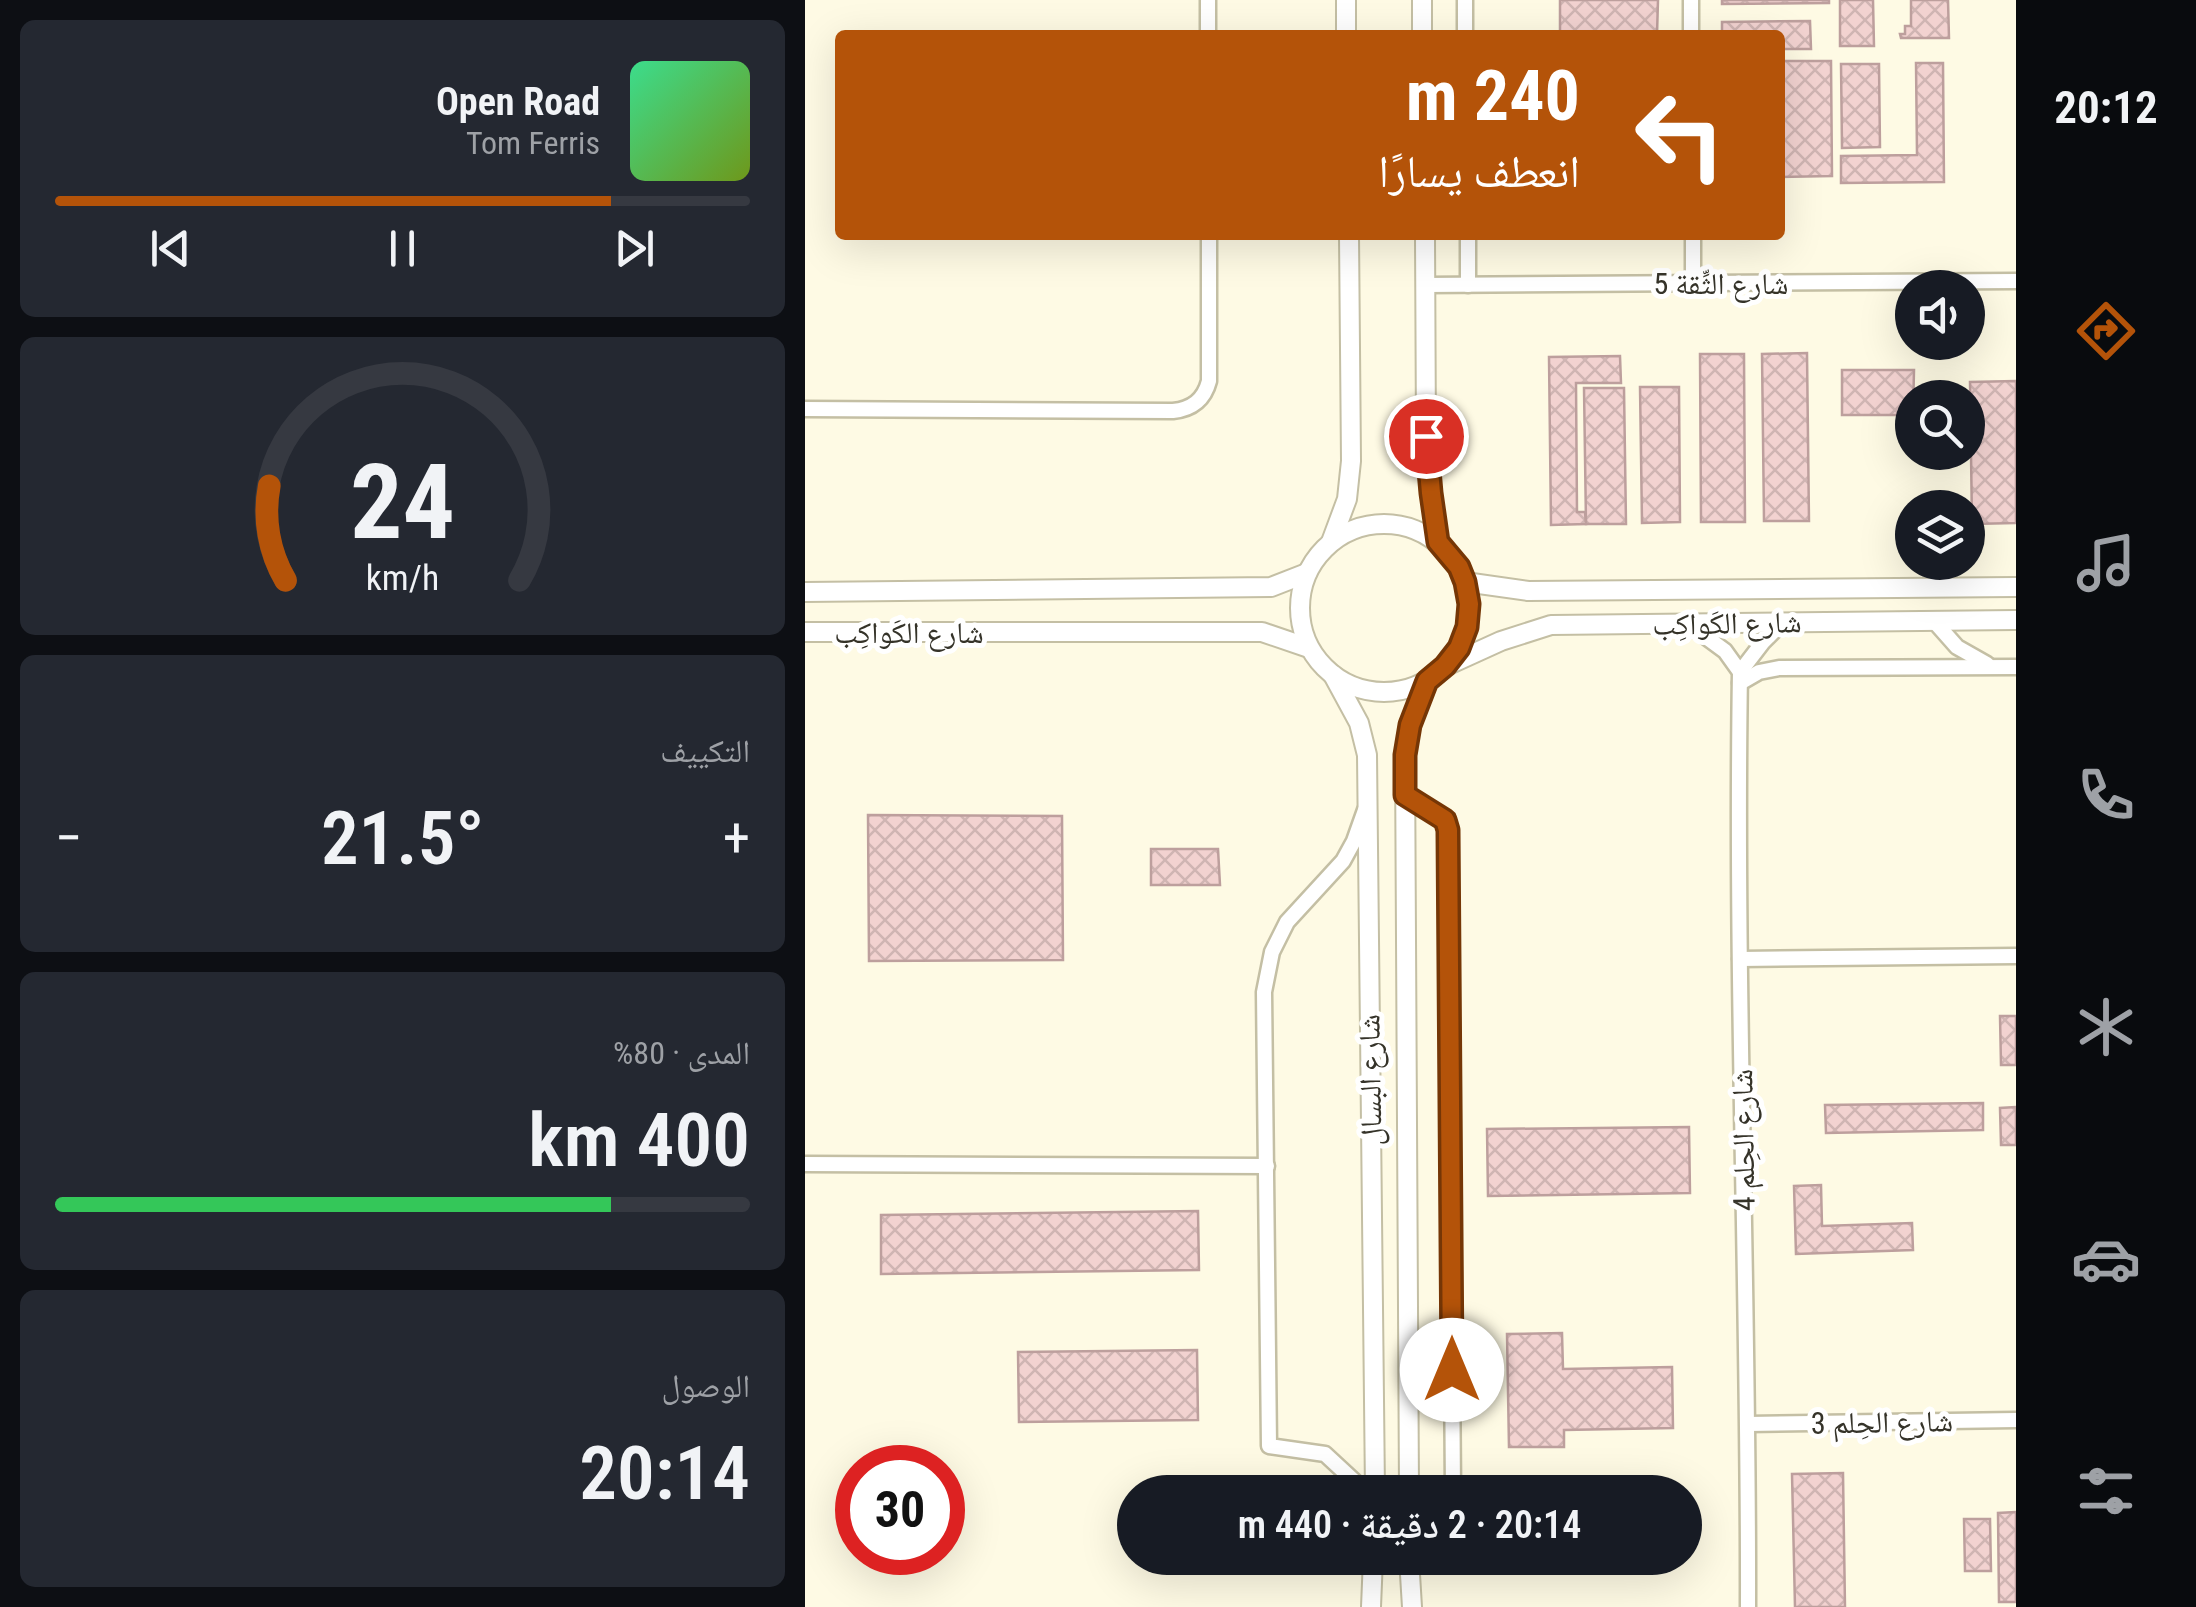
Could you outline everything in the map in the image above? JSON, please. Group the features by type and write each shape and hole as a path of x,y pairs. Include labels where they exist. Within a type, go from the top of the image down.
{"street":[{"path":"1208,0 1208,30"},
{"path":"1346,0 1346,30"},
{"path":"1422,0 1422,30"},
{"path":"1465,0 1465,30"},
{"path":"1691,0 1691,30"},
{"path":"805,409 1173,411 1190,407 1203,397 1209,381 1209,240"},
{"path":"1331,542 1347,499 1351,462 1349,240"},
{"path":"1425,240 1426,436 1438,542"},
{"path":"1468,240 1468,285"},
{"path":"1693,240 1693,284"},
{"name":"شارع الثِّقة 5","path":"1426,285 2016,281"},
{"path":"1373,524 1419,530 1438,542 1465,582 1469,604 1467,627 1459,648 1445,666 1427,681 1389,692 1369,691 1333,675 1309,648 1299,611 1307,573 1317,556 1351,530 1373,524"},
{"name":"شارع الكَواكِب","path":"805,592 1271,587 1307,573"},
{"name":"شارع الكَواكِب","path":"1465,582 1528,591 2016,587"},
{"name":"شارع الكَواكِب","path":"1445,666 1501,641 1551,626 2016,620"},
{"path":"1933,621 1957,647 1993,667"},
{"path":"1740,678 1763,642 1783,622"},
{"path":"1687,623 1725,651 1740,678"},
{"name":"شارع الكَواكِب","path":"805,632 1262,632 1309,648"},
{"path":"1740,678 1779,668 2016,666"},
{"name":"شارع البسال","path":"1333,675 1359,724 1367,755 1375,1475"},
{"name":"شارع الحِلم 4","path":"1740,678 1748,1607"},
{"name":"شارع البسال","path":"1409,1475 1405,755 1410,725 1427,681"},
{"path":"1405,795 1445,820 1448,830 1453,1475"},
{"path":"1347,1475 1325,1454 1269,1446 1264,992 1272,952 1287,922 1343,860 1367,804"},
{"path":"1740,959 2016,956"},
{"path":"805,1164 1267,1166"},
{"name":"شارع الحِلم 3","path":"1749,1424 2016,1420"},
{"path":"1371,1607 1372,1575"},
{"path":"1412,1607 1413,1575"}],"building":[{"path":"1560,0 1658,0 1657,30 1560,30"},
{"path":"1722,0 1829,0 1829,3 1722,4"},
{"path":"1840,0 1873,0 1874,46 1840,46"},
{"path":"1911,0 1948,0 1949,38 1901,38 1905,26 1911,26"},
{"path":"1810,21 1811,49 1785,49 1785,30 1722,30 1722,22"},
{"path":"1785,61 1831,61 1832,176 1785,177"},
{"path":"1916,63 1943,63 1944,182 1841,183 1841,156 1917,155"},
{"path":"1841,64 1879,64 1880,147 1842,148"},
{"path":"1807,353 1809,521 1764,521 1762,354"},
{"path":"1700,354 1744,354 1745,522 1701,522"},
{"path":"1620,356 1621,383 1576,383 1577,512 1585,512 1586,524 1551,525 1549,357"},
{"path":"1842,370 1914,370 1914,380 1895,380 1895,415 1842,415"},
{"path":"2016,381 2016,523 1985,524 1985,490 1972,490 1971,470 1985,470 1985,382"},
{"path":"1640,387 1679,387 1680,522 1642,523"},
{"path":"1584,388 1624,388 1626,524 1586,524"},
{"path":"868,815 1062,816 1063,960 869,961"},
{"path":"1151,849 1218,849 1220,885 1151,885"},
{"path":"2000,1016 2016,1016 2016,1065 2001,1065"},
{"path":"1983,1103 1983,1130 1826,1133 1825,1105"},
{"path":"2016,1107 2016,1145 2001,1145 2000,1108"},
{"path":"1689,1127 1690,1193 1488,1196 1487,1129"},
{"path":"1821,1185 1822,1226 1912,1223 1913,1250 1796,1254 1794,1186"},
{"path":"1198,1211 1199,1270 881,1274 881,1215"},
{"path":"1562,1333 1563,1369 1672,1367 1673,1428 1564,1430 1564,1447 1509,1447 1507,1334"},
{"path":"1197,1350 1198,1420 1019,1422 1018,1352"},
{"path":"1843,1473 1845,1607 1795,1607 1792,1474"},
{"path":"2016,1512 2016,1602 1999,1602 1998,1513"},
{"path":"1964,1519 1990,1519 1991,1571 1965,1571"}],"route":[{"path":"1426,436 1438,542 1459,567 1469,604 1467,627 1459,648 1427,681 1410,725 1405,755 1405,795 1445,820 1448,830 1452,1370"}]}
